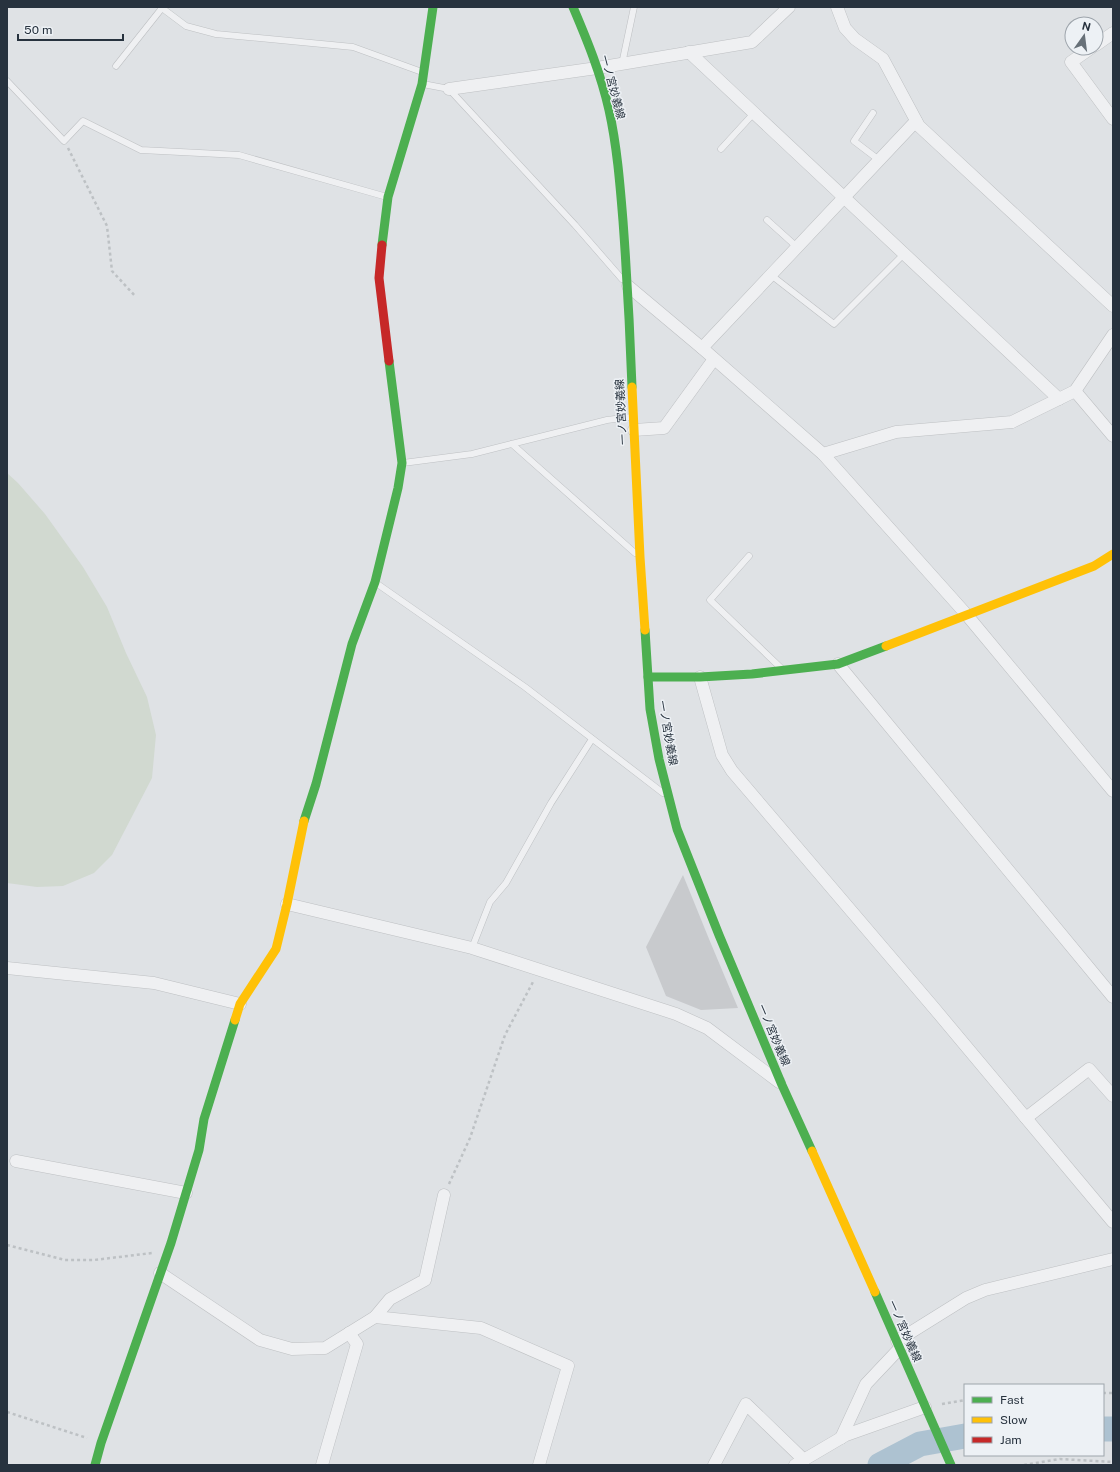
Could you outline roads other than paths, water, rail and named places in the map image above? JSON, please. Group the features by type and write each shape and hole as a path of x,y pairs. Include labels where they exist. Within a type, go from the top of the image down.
{"street":[{"path":"94,1465 168,1251 199,1150 204,1119 240,1004 276,949 287,904 302,828 316,784 352,644 375,582 398,488 402,463 379,278 383,229 388,197 422,84 433,7"},
{"name":"一ノ宮妙義線","path":"573,7 597,68 609,111 619,175 628,286 640,557 650,709 659,759 668,797 677,829 716,928 782,1085 951,1465"},
{"path":"449,89 597,68 752,42 788,7"},
{"path":"837,7 845,28 855,39 883,59 919,126 1113,306"},
{"path":"1104,39 1113,33"},
{"path":"689,52 1059,399"},
{"path":"1080,56 1071,62 1113,119"},
{"path":"702,348 916,121"},
{"path":"628,286 702,348 823,454 966,614 1113,791"},
{"path":"823,454 896,432 1012,422 1075,391 1113,335"},
{"path":"634,430 664,428 714,359"},
{"path":"1075,391 1113,436"},
{"path":"648,677 752,674 783,669 838,664 1094,566 1113,554"},
{"path":"838,664 1113,997"},
{"path":"700,676 722,755 732,771 934,1008 1113,1222"},
{"path":"287,904 472,948 676,1014 707,1028 782,1085"},
{"path":"7,968 154,983 240,1004"},
{"path":"1026,1118 1089,1068 1113,1096"},
{"path":"16,1161 186,1192"},
{"path":"160,1272 260,1340 292,1349 325,1348 374,1317 390,1300 425,1280 444,1195"},
{"path":"841,1438 866,1384 898,1344 966,1298 985,1290 1113,1259"},
{"path":"374,1317 481,1328 568,1366 538,1465"},
{"path":"322,1465 356,1344 349,1333"},
{"path":"714,1465 746,1404 800,1463 846,1435 928,1412"}],"lane":[{"path":"116,66 162,7 186,26 216,34 352,47 423,72"},
{"path":"622,64 634,7"},
{"path":"7,81 64,141 82,121 141,150 239,154 388,197"},
{"path":"422,84 449,89 575,225 628,286"},
{"path":"721,149 754,113"},
{"path":"873,113 854,141 879,160"},
{"path":"767,220 798,247"},
{"path":"771,274 834,324 904,254"},
{"path":"402,463 472,454 607,420 634,417"},
{"path":"512,444 640,557"},
{"path":"749,556 710,600 783,669"},
{"path":"375,582 525,687 668,797"},
{"path":"472,948 490,902 506,883 551,803 592,739"}],"waterway":[{"path":"1104,1429 1113,1429"},
{"path":"880,1465 920,1444 964,1436"}]}
